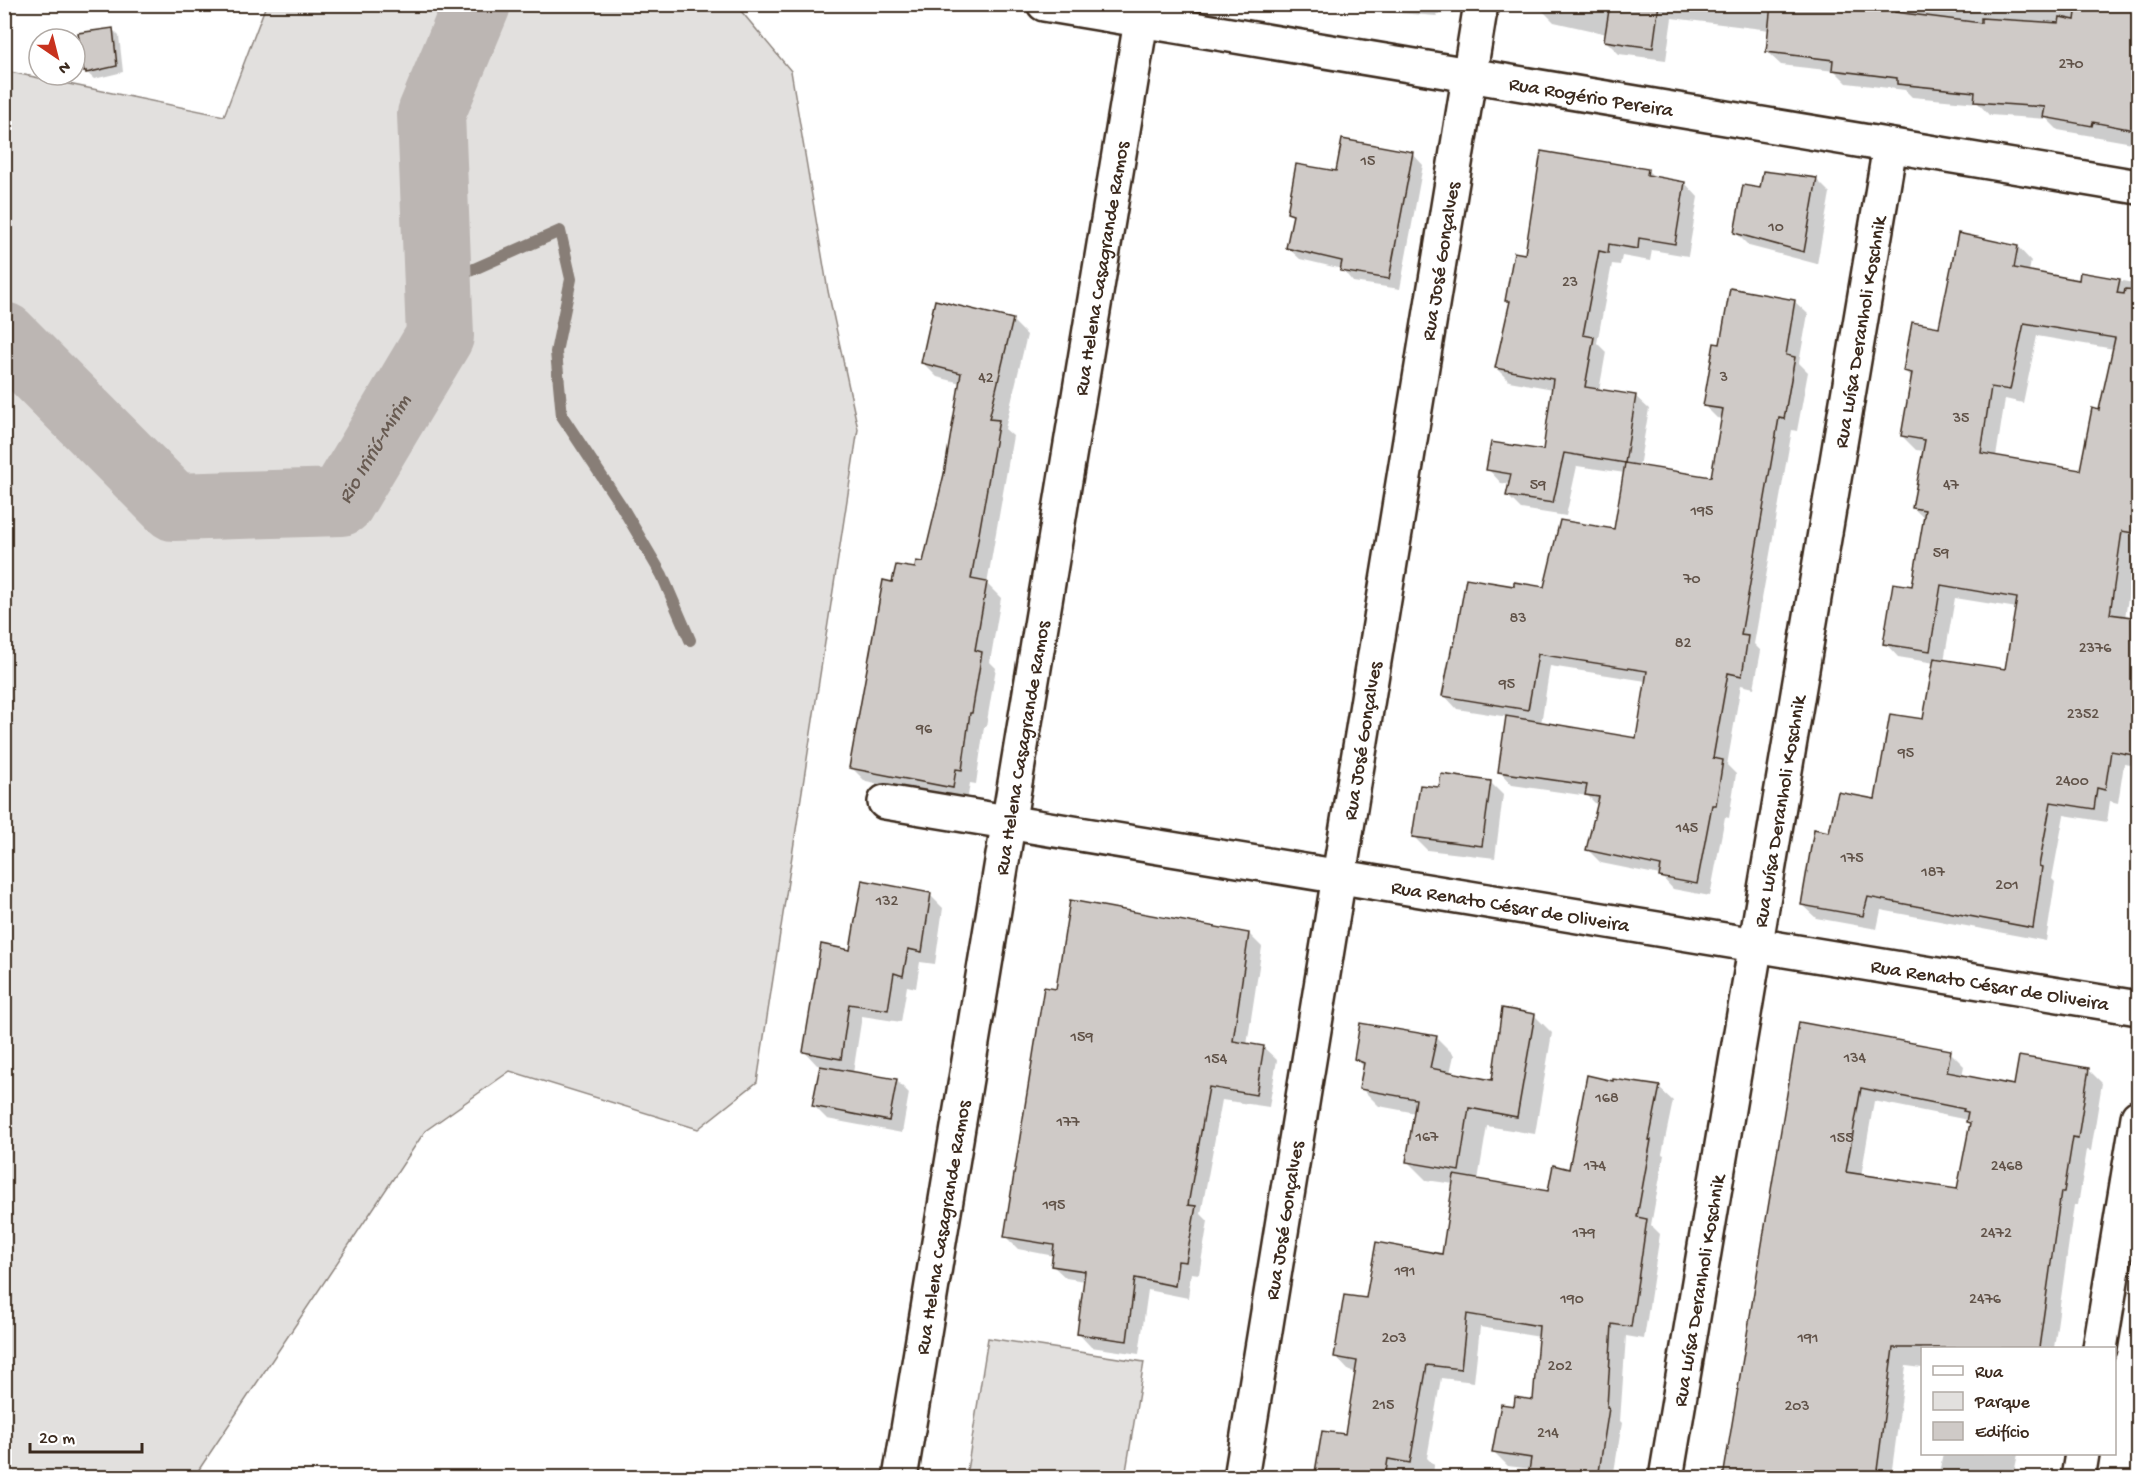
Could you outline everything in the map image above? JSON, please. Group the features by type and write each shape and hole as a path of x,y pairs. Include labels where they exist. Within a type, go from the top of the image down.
{"street":[{"name":"Rua Rogério Pereira","path":"1044,4 2139,187"},
{"name":"Rua José Gonçalves","path":"1240,1478 1481,4"},
{"name":"Rua Helena Casagrande Ramos","path":"900,1478 1141,21"},
{"name":"Rua Luísa Deranholi Koschnik","path":"1666,1478 1890,146"},
{"name":"Rua Renato César de Oliveira","path":"885,802 2139,1008"},
{"path":"2100,1347 2139,1117"},
{"path":"2078,1478 2082,1455"}],"green space":[{"path":"266,5 736,5 791,71 828,291 858,429 757,1082 698,1129 510,1071 425,1131 194,1477 5,1477 5,71 27,76 27,87 83,87 224,116"},
{"path":"988,1338 1144,1362 1125,1477 966,1477"}],"building":[{"path":"1610,4 1659,4 1653,48 1604,41"},
{"path":"1771,4 1896,4 1895,12 1981,23 1981,18 2059,23 2060,17 2075,20 2077,5 2139,5 2139,131 2093,122 2092,126 2043,117 2045,107 1974,102 1975,92 1897,84 1897,78 1832,70 1833,60 1766,52"},
{"path":"113,28 117,66 87,73 87,32"},
{"path":"1342,139 1413,152 1389,279 1340,271 1342,261 1286,248 1293,215 1287,213 1296,164 1336,171"},
{"path":"1541,151 1648,169 1647,175 1685,182 1675,244 1639,238 1638,249 1609,244 1608,253 1599,251 1583,335 1594,337 1585,387 1636,395 1625,463 1564,453 1553,503 1506,496 1511,474 1486,470 1491,442 1543,450 1553,379 1495,368 1510,301 1505,301 1514,252 1525,254"},
{"path":"1763,171 1817,178 1804,252 1734,233 1743,185 1760,188"},
{"path":"1958,233 2018,246 2014,268 2079,280 2080,272 2120,279 2117,293 2124,294 2125,289 2139,290 2139,534 2122,531 2110,614 2139,618 2139,756 2111,751 2105,790 2097,788 2094,809 2051,802 2039,866 2042,867 2033,928 1868,897 1863,916 1801,905 1814,829 1829,832 1838,792 1875,799 1890,714 1923,719 1934,658 2005,669 2017,598 1941,585 1930,651 1883,644 1893,583 1912,586 1925,510 1912,508 1925,440 1901,436 1912,373 1903,371 1912,322 1939,327","holes":["2024,323 2115,338 2099,410 2092,408 2080,470 1981,453 1991,387 2010,390"]},
{"path":"1730,288 1795,300 1786,355 1795,357 1784,419 1779,418 1741,635 1748,636 1742,676 1728,673 1713,758 1723,760 1716,805 1712,805 1697,884 1659,877 1661,866 1586,850 1599,797 1585,795 1587,785 1498,772 1506,716 1636,738 1647,671 1538,654 1528,710 1442,696 1466,578 1514,586 1514,582 1544,587 1560,520 1614,529 1625,463 1711,477 1723,409 1703,406 1714,343 1720,344"},
{"path":"935,300 1013,319 989,419 999,420 971,579 987,582 975,650 982,652 962,770 956,769 953,788 849,768 883,580 892,582 896,565 915,568 916,561 923,562 944,474 961,373 921,363"},
{"path":"1441,774 1491,781 1482,846 1412,837 1420,785 1439,787"},
{"path":"862,880 931,893 922,952 908,949 903,976 894,973 888,1010 849,1004 841,1059 803,1052 821,944 850,950"},
{"path":"1070,900 1249,933 1233,1041 1264,1046 1256,1095 1209,1087 1188,1205 1196,1206 1186,1262 1178,1261 1175,1286 1135,1278 1127,1341 1077,1334 1085,1271 1051,1266 1054,1245 1004,1237 1044,987 1056,989"},
{"path":"1502,1008 1535,1014 1517,1117 1469,1108 1459,1171 1406,1162 1416,1099 1359,1089 1364,1063 1354,1059 1360,1023 1437,1036 1430,1068 1492,1080"},
{"path":"1799,1022 1951,1050 1947,1072 2014,1085 2019,1056 2089,1068 2078,1138 2073,1137 2064,1192 2061,1192 2039,1347 1893,1348 1876,1478 1723,1478","holes":["1861,1088 1964,1109 1963,1111 1968,1112 1966,1122 1970,1123 1957,1189 1846,1172"]},
{"path":"820,1066 897,1079 889,1121 812,1106"},
{"path":"1587,1075 1613,1081 1613,1079 1660,1086 1637,1217 1647,1219 1631,1327 1612,1324 1607,1407 1609,1408 1598,1478 1528,1478 1531,1458 1492,1452 1501,1404 1514,1406 1515,1397 1533,1400 1539,1326 1467,1314 1461,1369 1427,1365 1410,1463 1388,1459 1385,1478 1314,1478 1322,1431 1345,1434 1357,1361 1334,1357 1344,1295 1366,1298 1376,1242 1442,1254 1454,1175 1548,1191 1553,1165 1569,1169"}],"waterway":[{"name":"Rio Iririú-Mirim","path":"4,336 174,507 341,502 440,336 431,114 477,4"},
{"path":"438,285 560,231 571,279 556,352 562,416 622,507 662,575 690,640"}]}
